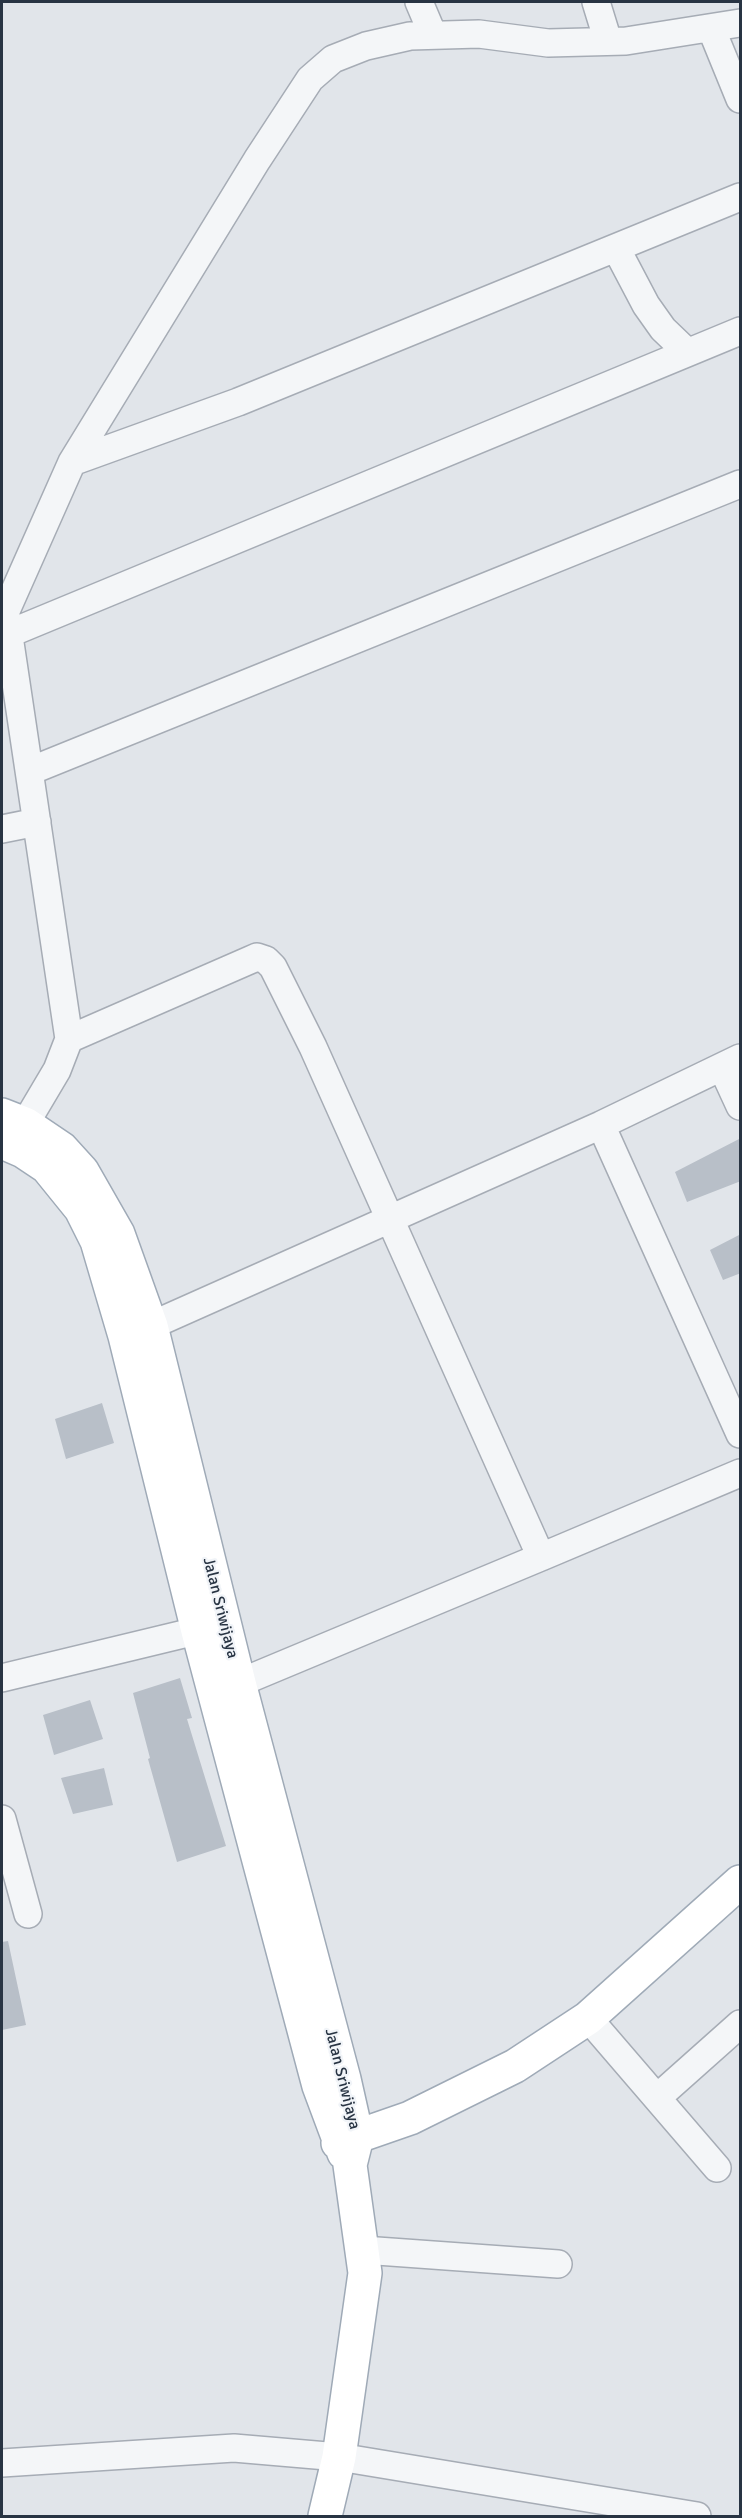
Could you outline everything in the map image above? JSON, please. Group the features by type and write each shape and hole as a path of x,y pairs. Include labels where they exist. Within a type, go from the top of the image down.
{"main road":[{"name":"Jalan Sriwijaya","path":"10,1127 62,1149 82,1171 118,1234 138,1331 211,1628 348,2148 363,2250 363,2301 339,2457 326,2517"},
{"name":"Jalan Sriwijaya","path":"211,1628 239,1683 277,1872"},
{"path":"348,2148 461,2095 515,2066 588,2018 741,1882"}],"street":[{"path":"419,2 433,35"},
{"path":"596,2 608,41"},
{"path":"10,1127 57,1070 69,1039 5,617 72,462 197,256 310,79 333,59 366,46 410,36 479,34 548,43 608,41 741,23"},
{"path":"711,28 741,99"},
{"path":"72,462 238,402 741,197"},
{"path":"616,248 651,312 663,329 687,352"},
{"path":"5,617 741,331"},
{"path":"30,771 741,484"},
{"path":"2,829 37,822"},
{"path":"69,1039 249,960 257,957 266,960 283,984 308,1036 540,1557"},
{"path":"138,1331 601,1125 731,1062 741,1106"},
{"path":"601,1125 741,1434"},
{"path":"239,1683 741,1473"},
{"path":"2,1678 211,1628"},
{"path":"2,1819 28,1914"},
{"path":"588,2018 717,2168"},
{"path":"658,2097 741,2024"},
{"path":"363,2250 558,2264"},
{"path":"2,2463 234,2448 339,2457 697,2517"}],"building":[{"path":"741,1138 741,1181 687,1202 675,1172"},
{"path":"741,1234 741,1273 723,1280 710,1250"},
{"path":"102,1403 114,1443 66,1459 55,1419"},
{"path":"180,1678 192,1718 187,1719 226,1846 177,1862 148,1759 150,1758 133,1693"},
{"path":"90,1700 103,1739 54,1755 43,1715"},
{"path":"104,1768 113,1805 73,1814 61,1778"},
{"path":"8,1941 26,2025 2,2030 2,1942"}]}
